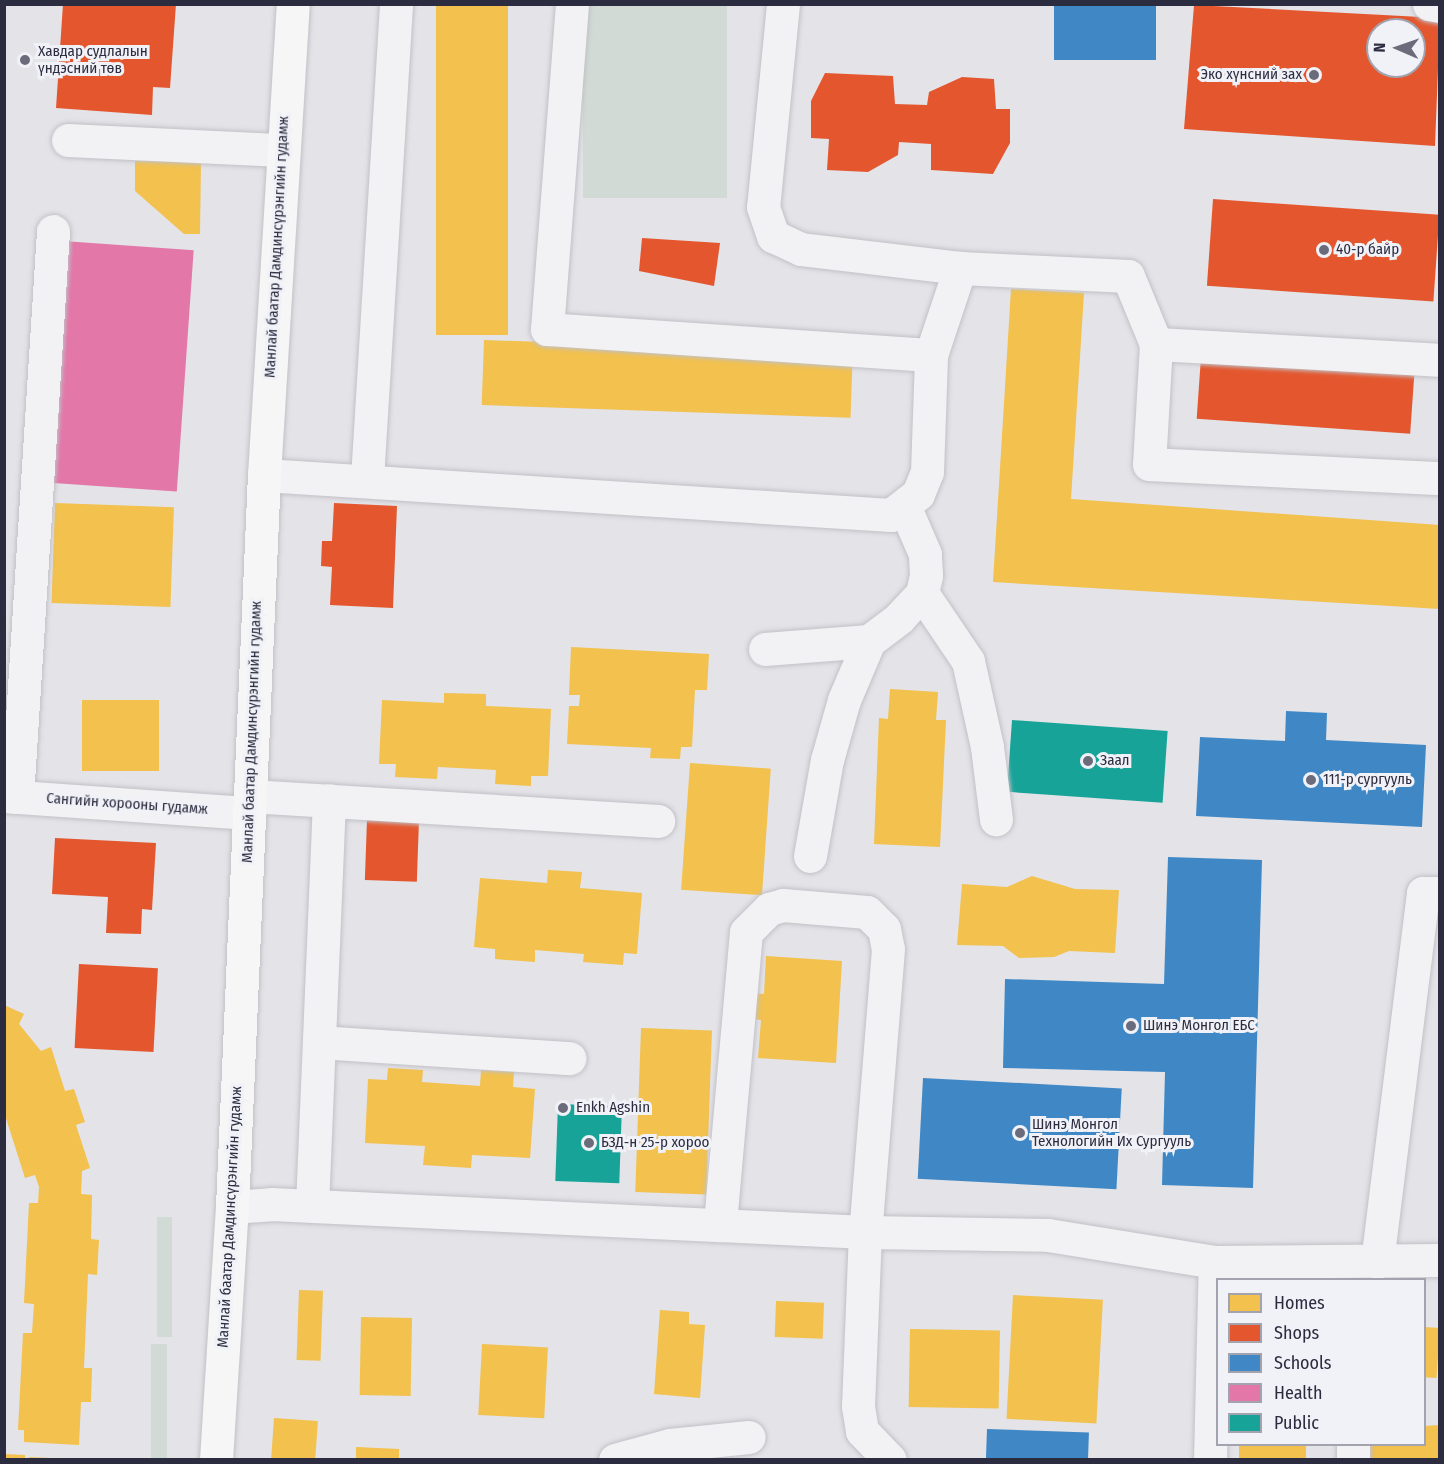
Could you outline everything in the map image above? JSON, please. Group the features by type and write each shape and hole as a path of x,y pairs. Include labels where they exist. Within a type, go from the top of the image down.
{"main road":[{"name":"Манлай баатар Дамдинсүрэнгийн гудамж","path":"216,1460 232,1207 264,475 282,150 293,4"}],"street":[{"path":"367,479 396,4"},
{"path":"572,4 547,329 931,355"},
{"path":"783,4 763,207 773,236 801,249 960,268 1128,276 1156,344 1149,464 1440,478"},
{"path":"1429,4 1440,6"},
{"path":"68,140 282,150"},
{"path":"11,797 53,231"},
{"path":"264,475 367,479 891,515 905,508 918,494 927,472 931,355 960,268"},
{"path":"1156,344 1440,360"},
{"path":"810,856 827,760 844,700 869,641 899,618 922,593 927,575 925,554 905,508"},
{"path":"922,593 969,661 987,747 996,819"},
{"path":"765,649 869,641"},
{"name":"Сангийн хорооны гудамж","path":"11,797 249,805 329,800 658,821"},
{"path":"312,1206 329,800"},
{"path":"1362,1268 1431,893"},
{"path":"720,1223 746,932 769,909 783,905 867,912 878,919 884,929 888,948 865,1232 858,1406 862,1431 890,1460"},
{"path":"319,1042 569,1058"},
{"path":"232,1207 312,1206 720,1223 865,1232 1048,1235 1215,1262 1362,1268 1440,1260"},
{"path":"1210,1460 1215,1262"},
{"path":"615,1460 670,1444 748,1437"}],"shaded area":[{"path":"583,5 727,5 727,198 583,198"},
{"path":"157,1217 172,1217 172,1337 157,1337"},
{"path":"151,1344 167,1344 167,1459 151,1459"}],"building: Homes":[{"path":"436,4 508,4 508,335 436,335"},
{"path":"135,161 201,162 200,234 184,234 135,191"},
{"path":"1011,289 1084,293 1071,499 1440,525 1440,609 993,582"},
{"path":"484,340 853,353 851,418 482,405"},
{"path":"55,503 174,507 170,607 52,603"},
{"path":"571,647 709,654 707,690 695,690 692,747 681,747 680,759 650,758 651,748 567,744 569,706 579,706 580,695 569,695"},
{"path":"890,689 938,692 936,720 946,720 940,847 874,844 879,718 888,719"},
{"path":"444,693 486,694 486,706 551,709 548,776 531,776 531,786 495,784 496,770 438,767 437,779 395,777 396,764 379,764 382,700 444,703"},
{"path":"82,700 159,700 159,771 82,771"},
{"path":"690,763 771,769 762,895 681,890"},
{"path":"548,870 582,872 580,888 642,893 637,954 624,953 623,965 583,962 584,954 535,950 535,962 495,959 495,949 474,947 480,878 547,883"},
{"path":"1032,876 1075,889 1119,890 1115,953 1069,951 1054,957 1019,958 1003,946 957,945 962,884 1007,887"},
{"path":"766,956 842,961 836,1063 758,1058 761,1020 750,1019 752,993 764,994"},
{"path":"4,1005 24,1014 19,1024 41,1051 51,1047 65,1091 74,1089 85,1122 76,1125 90,1168 82,1171 81,1194 92,1195 91,1239 99,1240 97,1275 88,1274 84,1368 92,1368 91,1402 81,1402 79,1445 24,1442 24,1430 18,1430 23,1333 32,1333 34,1304 24,1303 29,1203 38,1203 39,1187 35,1175 25,1178 4,1112"},
{"path":"641,1028 712,1030 706,1194 635,1192"},
{"path":"388,1068 423,1070 422,1082 480,1086 481,1070 514,1072 513,1087 535,1089 530,1158 472,1155 471,1168 423,1165 425,1146 365,1143 368,1079 387,1080"},
{"path":"299,1290 323,1291 321,1361 297,1360"},
{"path":"1013,1295 1103,1300 1096,1424 1007,1419"},
{"path":"776,1301 824,1303 823,1339 775,1337"},
{"path":"660,1310 689,1312 689,1324 705,1325 700,1398 654,1394"},
{"path":"361,1317 412,1318 411,1396 360,1395"},
{"path":"1426,1327 1440,1328 1436,1378 1426,1377"},
{"path":"910,1329 1000,1331 999,1409 909,1407"},
{"path":"482,1344 548,1347 544,1418 478,1415"},
{"path":"274,1418 318,1421 315,1460 271,1460"},
{"path":"1440,1425 1440,1460 1371,1460 1370,1446 1426,1446 1426,1426"},
{"path":"1239,1446 1306,1446 1306,1460 1239,1460"},
{"path":"356,1447 399,1449 399,1460 356,1460"},
{"path":"4,1454 25,1455 25,1460 4,1460"},
{"path":"29,1457 51,1458 51,1460 28,1460"}],"building: Shops":[{"path":"63,4 176,4 170,88 153,87 152,115 56,108"},
{"name":"Эко хүнсний зах","path":"1194,5 1440,18 1435,146 1184,129"},
{"path":"825,73 893,76 895,104 927,105 929,92 962,77 994,79 996,109 1010,109 1010,143 993,174 931,170 931,144 899,142 898,155 868,172 827,170 829,139 811,138 811,101"},
{"name":"40-р байр","path":"1213,199 1439,215 1433,302 1207,286"},
{"path":"642,238 720,243 714,286 639,271"},
{"path":"1201,357 1414,372 1410,434 1197,419"},
{"path":"334,503 397,506 393,608 330,605 332,567 321,566 322,541 332,541"},
{"path":"367,819 419,821 417,882 365,880"},
{"path":"55,838 156,843 152,910 142,909 141,934 106,933 108,897 52,894"},
{"path":"79,964 158,968 153,1052 75,1048"}],"building: Schools":[{"path":"1054,4 1156,4 1156,60 1054,60"},
{"name":"111-р сургууль","path":"1286,711 1327,713 1326,740 1426,745 1422,827 1196,816 1200,737 1285,741"},
{"name":"Шинэ Монгол ЕБС","path":"1168,857 1262,860 1253,1188 1162,1185 1165,1072 1003,1068 1005,979 1164,984"},
{"name":"Шинэ Монгол Технологийн Их Сургууль","path":"923,1078 1122,1088 1116,1189 918,1179"},
{"path":"987,1429 1089,1433 1088,1460 986,1460"}],"building: Health":[{"path":"63,241 194,250 177,492 46,482"}],"building: Public":[{"name":"Заал","path":"1012,720 1168,731 1163,803 1007,792"},
{"name":"БЗД-н 25-р хороо","path":"558,1104 622,1106 619,1183 555,1181"}],"place":[{"name":"Хавдар судлалын үндэсний төв","path":"25,60"},
{"name":"Эко хүнсний зах","path":"1314,75"},
{"name":"40-р байр","path":"1324,250"},
{"name":"Заал","path":"1088,761"},
{"name":"111-р сургууль","path":"1311,780"},
{"name":"Шинэ Монгол ЕБС","path":"1131,1026"},
{"name":"Enkh Agshin","path":"563,1108"},
{"name":"Шинэ Монгол Технологийн Их Сургууль","path":"1020,1133"},
{"name":"БЗД-н 25-р хороо","path":"589,1143"}]}
